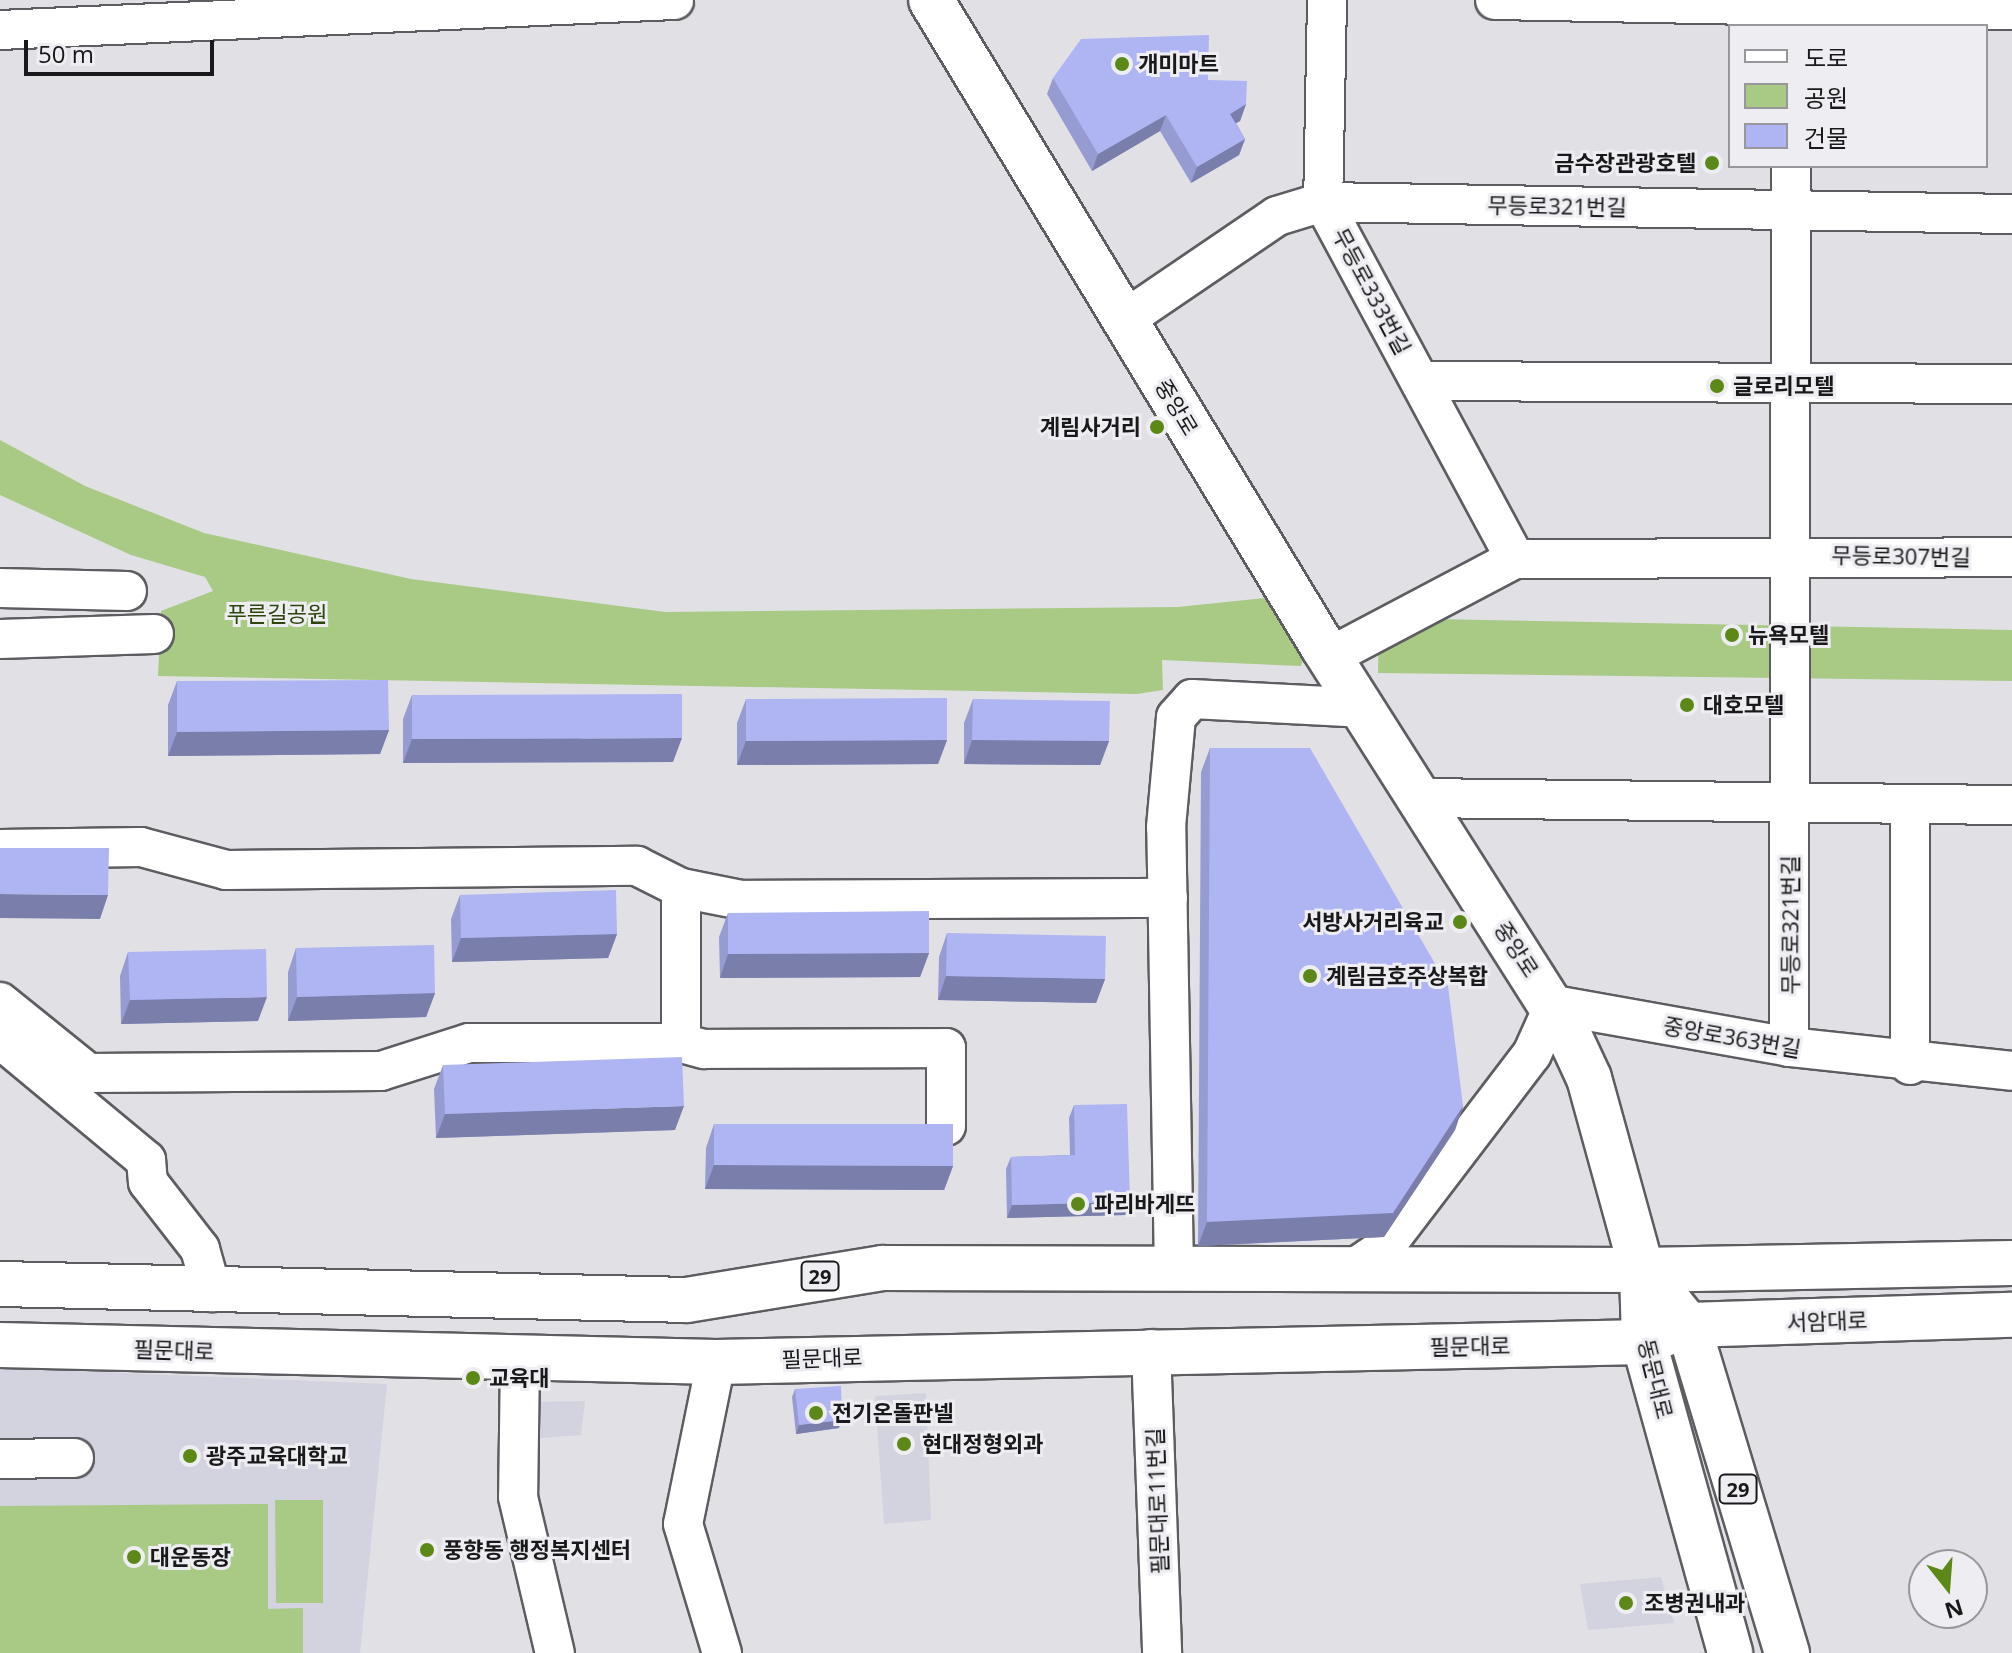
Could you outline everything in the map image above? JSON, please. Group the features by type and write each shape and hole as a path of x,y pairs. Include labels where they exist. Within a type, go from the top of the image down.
{"main road":[{"name":"중앙로","path":"931,0 1329,657 1554,1005 1589,1078 1642,1270"},
{"path":"1642,1270 2012,1263"},
{"name":"29","path":"0,1284 212,1292 687,1300 856,1269 1642,1270"},
{"name":"동문대로","path":"1642,1270 1688,1325 1787,1653"},
{"name":"동문대로","path":"1642,1270 1644,1342 1730,1653"},
{"name":"서암대로","path":"1644,1342 1688,1325 2012,1315"},
{"name":"필문대로","path":"0,1345 520,1360 716,1362 1151,1349 1644,1342"}],"street":[{"path":"0,30 674,0"},
{"name":"무등로333번길","path":"1327,0 1323,202 1515,559"},
{"path":"1495,0 1792,11 2003,7"},
{"name":"무등로321번길","path":"1789,1047 1791,168"},
{"path":"1124,320 1277,216 1323,202"},
{"name":"무등로321번길","path":"1323,202 1791,211"},
{"path":"1791,211 2012,214"},
{"path":"1420,381 2012,384"},
{"path":"1329,657 1515,559 1791,554"},
{"name":"무등로307번길","path":"1791,554 2012,557"},
{"path":"0,588 127,591"},
{"path":"0,639 154,634"},
{"path":"1174,1271 1166,827 1176,717 1192,699 1361,708"},
{"path":"1418,798 2012,805"},
{"path":"1910,804 1910,1065"},
{"path":"0,849 141,847 226,870 637,866 681,888 741,900 1168,898"},
{"path":"681,888 681,1043"},
{"path":"0,1002 88,1073 381,1071 469,1043 681,1043 704,1049 946,1048 946,1126"},
{"path":"1350,1271 1384,1248 1412,1212 1532,1054 1554,1005"},
{"name":"중앙로363번길","path":"1554,1005 1910,1065 2012,1071"},
{"path":"0,1039 146,1160 148,1182 200,1249 212,1292"},
{"name":"필문대로11번길","path":"1151,1349 1162,1653"},
{"path":"520,1360 518,1497 555,1653"},
{"path":"716,1362 683,1500 701,1583 722,1653"},
{"path":"0,1459 74,1458"}],"shaded area":[{"name":"광주교육대학교","path":"0,1368 387,1384 360,1653 0,1653"},
{"name":"현대정형외과","path":"926,1393 931,1520 884,1524 875,1396"},
{"path":"585,1401 581,1435 529,1439 532,1402"},
{"name":"조병권내과","path":"1661,1577 1674,1623 1588,1630 1580,1584"}],"green space":[{"name":"푸른길공원","path":"0,440 85,486 204,533 411,579 665,612 1178,607 1285,596 1307,647 1301,666 1162,660 1163,690 1137,694 158,676 161,611 213,591 205,577 131,555 0,495"},
{"path":"1379,618 2012,630 2012,681 1378,673"},
{"path":"275,1500 323,1500 323,1603 276,1603"},
{"name":"대운동장","path":"268,1504 268,1609 303,1608 303,1653 0,1653 0,1506"}],"building":[{"path":"1209,35 1208,80 1247,81 1246,104 1230,114 1245,139 1197,167 1166,115 1098,154 1053,78 1081,39"},
{"path":"388,680 389,730 177,732 177,681"},
{"path":"682,694 682,738 412,739 412,695"},
{"path":"947,698 947,740 746,741 746,699"},
{"path":"973,699 1110,701 1109,741 972,740"},
{"name":"계림금호주상복합","path":"1210,748 1310,748 1448,986 1463,1106 1393,1213 1207,1222"},
{"path":"0,848 109,848 108,895 0,894"},
{"path":"616,890 617,934 461,938 460,895"},
{"path":"929,911 929,953 728,954 728,913"},
{"path":"947,933 1106,936 1105,979 946,976"},
{"path":"434,945 435,993 297,997 296,948"},
{"path":"266,949 267,997 130,1000 128,952"},
{"path":"682,1057 684,1106 445,1114 443,1065"},
{"path":"1127,1104 1130,1202 1012,1205 1011,1157 1075,1155 1074,1105"},
{"path":"714,1124 953,1124 953,1166 714,1165"},
{"name":"전기온돌판넬","path":"841,1386 842,1420 799,1425 795,1389"}],"place":[{"name":"개미마트","path":"1122,64"},
{"name":"금수장관광호텔","path":"1712,163"},
{"name":"글로리모텔","path":"1717,386"},
{"name":"계림사거리","path":"1157,427"},
{"name":"뉴욕모텔","path":"1732,635"},
{"name":"대호모텔","path":"1687,705"},
{"name":"서방사거리육교","path":"1460,922"},
{"name":"계림금호주상복합","path":"1310,976"},
{"name":"파리바게뜨","path":"1078,1204"},
{"name":"교육대","path":"473,1378"},
{"name":"전기온돌판넬","path":"816,1413"},
{"name":"현대정형외과","path":"904,1444"},
{"name":"광주교육대학교","path":"190,1456"},
{"name":"풍향동 행정복지센터","path":"427,1550"},
{"name":"대운동장","path":"134,1557"},
{"name":"조병권내과","path":"1626,1603"}]}
